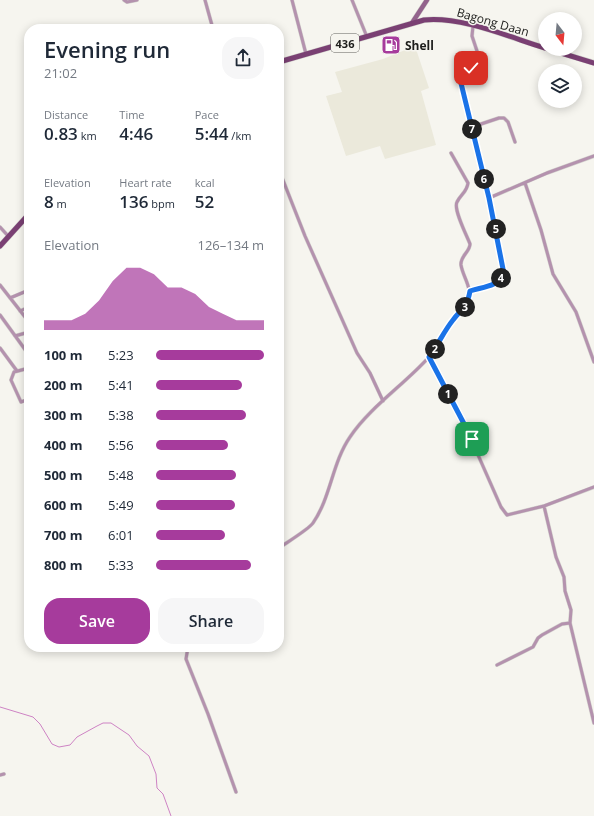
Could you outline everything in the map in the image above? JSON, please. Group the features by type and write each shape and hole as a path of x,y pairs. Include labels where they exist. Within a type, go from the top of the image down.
{"main road":[{"path":"412,23 427,0"},
{"name":"Bagong Daan","path":"412,23 438,19 474,26 538,46"},
{"name":"436","path":"284,61 412,23"},
{"path":"571,56 594,63"},
{"path":"0,246 24,220"}],"street":[{"path":"124,0 127,2 137,0"},
{"path":"205,0 212,24"},
{"path":"292,0 306,54"},
{"path":"352,0 367,37"},
{"path":"470,291 492,285 502,278 504,274 489,198 460,79 462,74 471,68 478,51 472,36 474,26"},
{"path":"472,127 499,118 504,118 508,122 515,142"},
{"path":"284,544 312,524 326,495 345,444 360,423 429,357 452,320 464,309 468,301 470,291 461,266 461,261 470,249 470,244 456,209 456,202 465,193 468,183 451,153"},
{"path":"489,198 594,156"},
{"path":"284,182 315,259 357,352 370,373 383,401"},
{"path":"524,183 542,230 554,274 576,312 594,362"},
{"path":"0,227 9,237"},
{"path":"0,285 24,316"},
{"path":"10,298 24,292"},
{"path":"20,311 24,309"},
{"path":"0,315 24,348"},
{"path":"15,336 24,333"},
{"path":"0,348 17,371"},
{"path":"429,357 472,439 504,512 510,516 544,506 594,487"},
{"path":"24,369 14,372 11,380 21,402 24,401"},
{"path":"544,506 556,557 564,577 565,591 571,610 570,622 592,708 594,723"},
{"path":"497,665 533,648 538,638 542,635 562,624 570,622"},
{"path":"187,652 186,659 208,714 236,792"}],"shaded area":[{"path":"415,46 429,88 421,91 436,145 385,159 380,146 346,156 326,96 342,92 335,72 383,59"}],"waterway":[{"path":"0,707 33,717 40,724 52,744 59,747 70,745 77,737 103,723 111,723 129,735 137,746 149,756 156,774 157,788 163,794 171,816"}],"place":[{"name":"Shell","path":"391,45"}],"route":[{"path":"471,68 460,76 460,84 468,109 489,198 504,274 502,278 492,285 470,291 468,301 464,309 452,320 429,357 472,439"}]}
